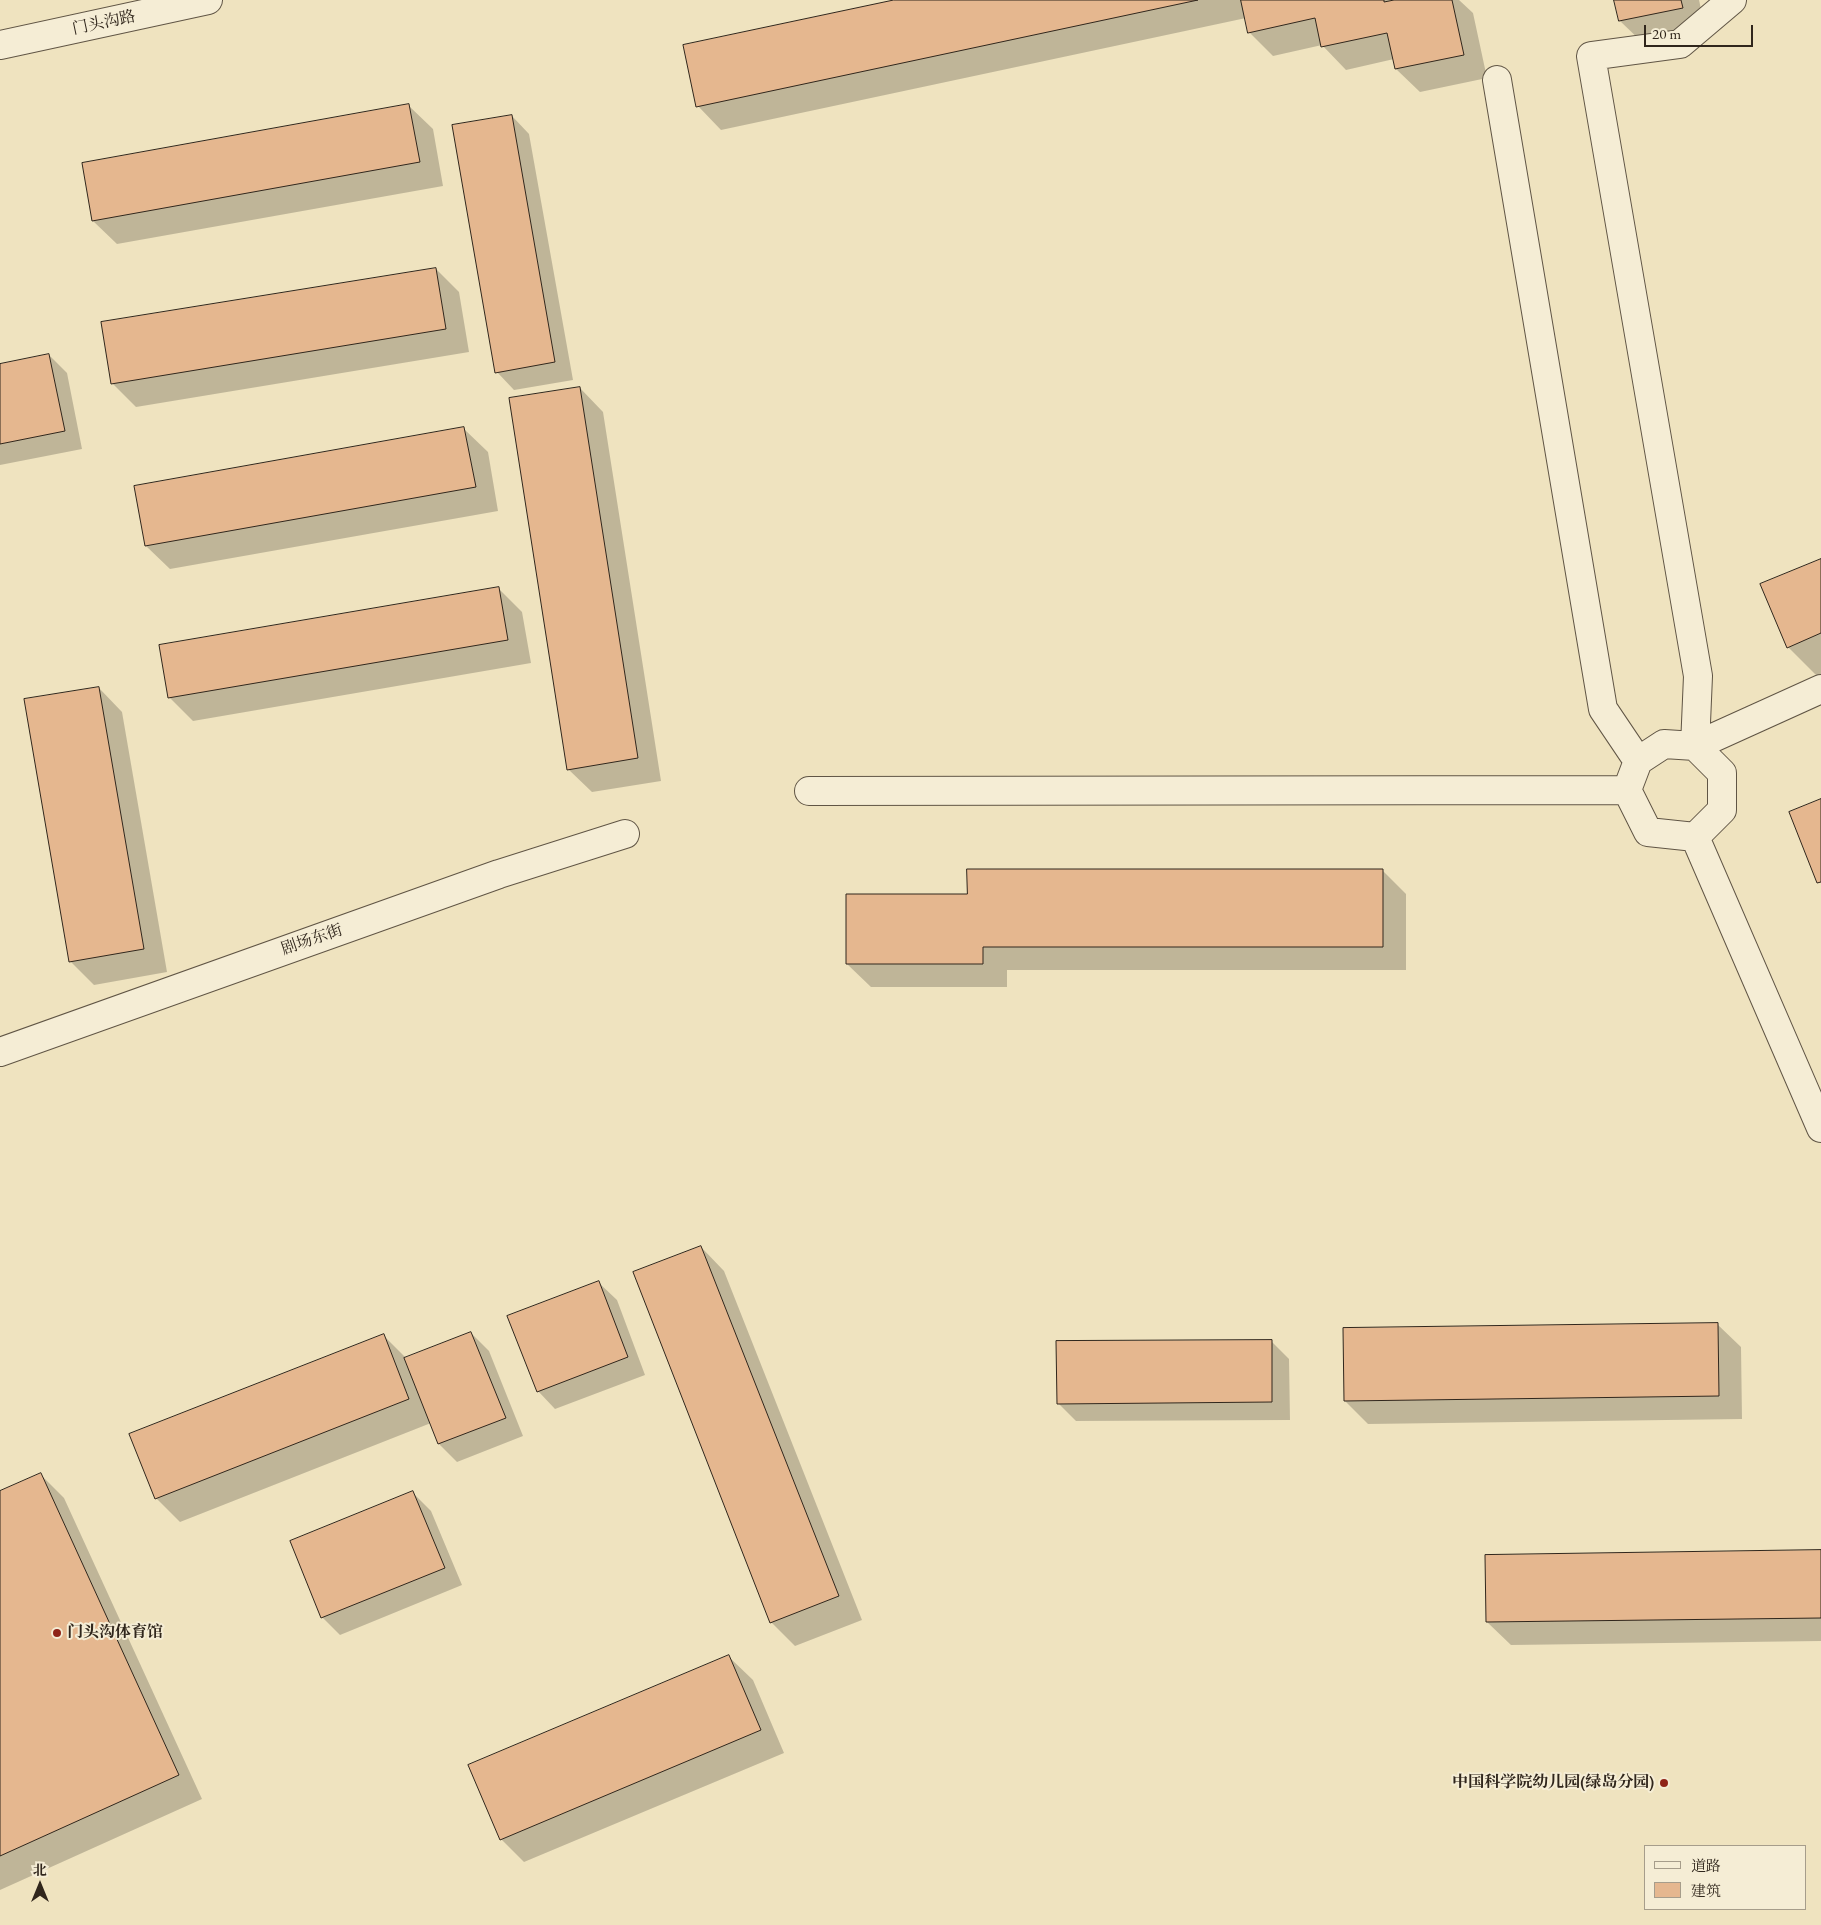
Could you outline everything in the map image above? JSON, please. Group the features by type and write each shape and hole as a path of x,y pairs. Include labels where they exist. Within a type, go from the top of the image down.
{"street":[{"name":"门头沟路","path":"0,45 208,0"},
{"path":"1695,837 1722,810 1722,772 1695,746 1698,676 1591,56 1680,44 1732,0"},
{"path":"1497,80 1603,710 1638,761"},
{"path":"1695,837 1648,832 1627,790 1638,761 1664,744 1695,746 1821,689"},
{"path":"809,791 1627,790"},
{"name":"剧场东街","path":"0,1052 499,874 625,834"},
{"path":"1695,837 1821,1128"}],"building":[{"path":"894,0 1198,0 696,107 683,45"},
{"path":"1241,0 1384,0 1384,2 1394,0 1452,0 1464,55 1395,69 1387,33 1321,47 1315,18 1248,33"},
{"path":"1614,0 1681,0 1683,8 1619,21"},
{"path":"409,104 420,162 92,221 82,163"},
{"path":"512,115 555,362 495,373 452,125"},
{"path":"436,268 446,329 111,384 101,322"},
{"path":"49,354 65,431 0,444 0,364"},
{"path":"580,387 638,758 567,770 509,398"},
{"path":"464,427 476,487 145,546 134,486"},
{"path":"1821,559 1821,633 1787,648 1760,584"},
{"path":"499,587 508,640 168,698 159,645"},
{"path":"99,687 144,949 69,962 24,699"},
{"path":"1821,799 1821,882 1817,883 1789,812"},
{"path":"967,869 1383,869 1383,947 983,947 983,964 846,964 846,894 967,894"},
{"path":"701,1246 839,1596 770,1623 633,1272"},
{"path":"599,1281 628,1357 537,1392 507,1316"},
{"path":"1718,1323 1719,1396 1344,1401 1343,1328"},
{"path":"471,1332 506,1418 438,1444 404,1358"},
{"path":"384,1334 409,1399 155,1499 129,1434"},
{"path":"1272,1340 1272,1402 1057,1404 1056,1341"},
{"name":"门头沟体育馆","path":"41,1473 179,1775 0,1856 0,1491"},
{"path":"413,1491 445,1568 321,1618 290,1541"},
{"path":"1821,1550 1821,1618 1486,1622 1485,1555"},
{"path":"729,1655 761,1730 500,1840 468,1765"}],"place":[{"name":"门头沟体育馆","path":"57,1633"},
{"name":"中国科学院幼儿园(绿岛分园)","path":"1664,1783"}]}
